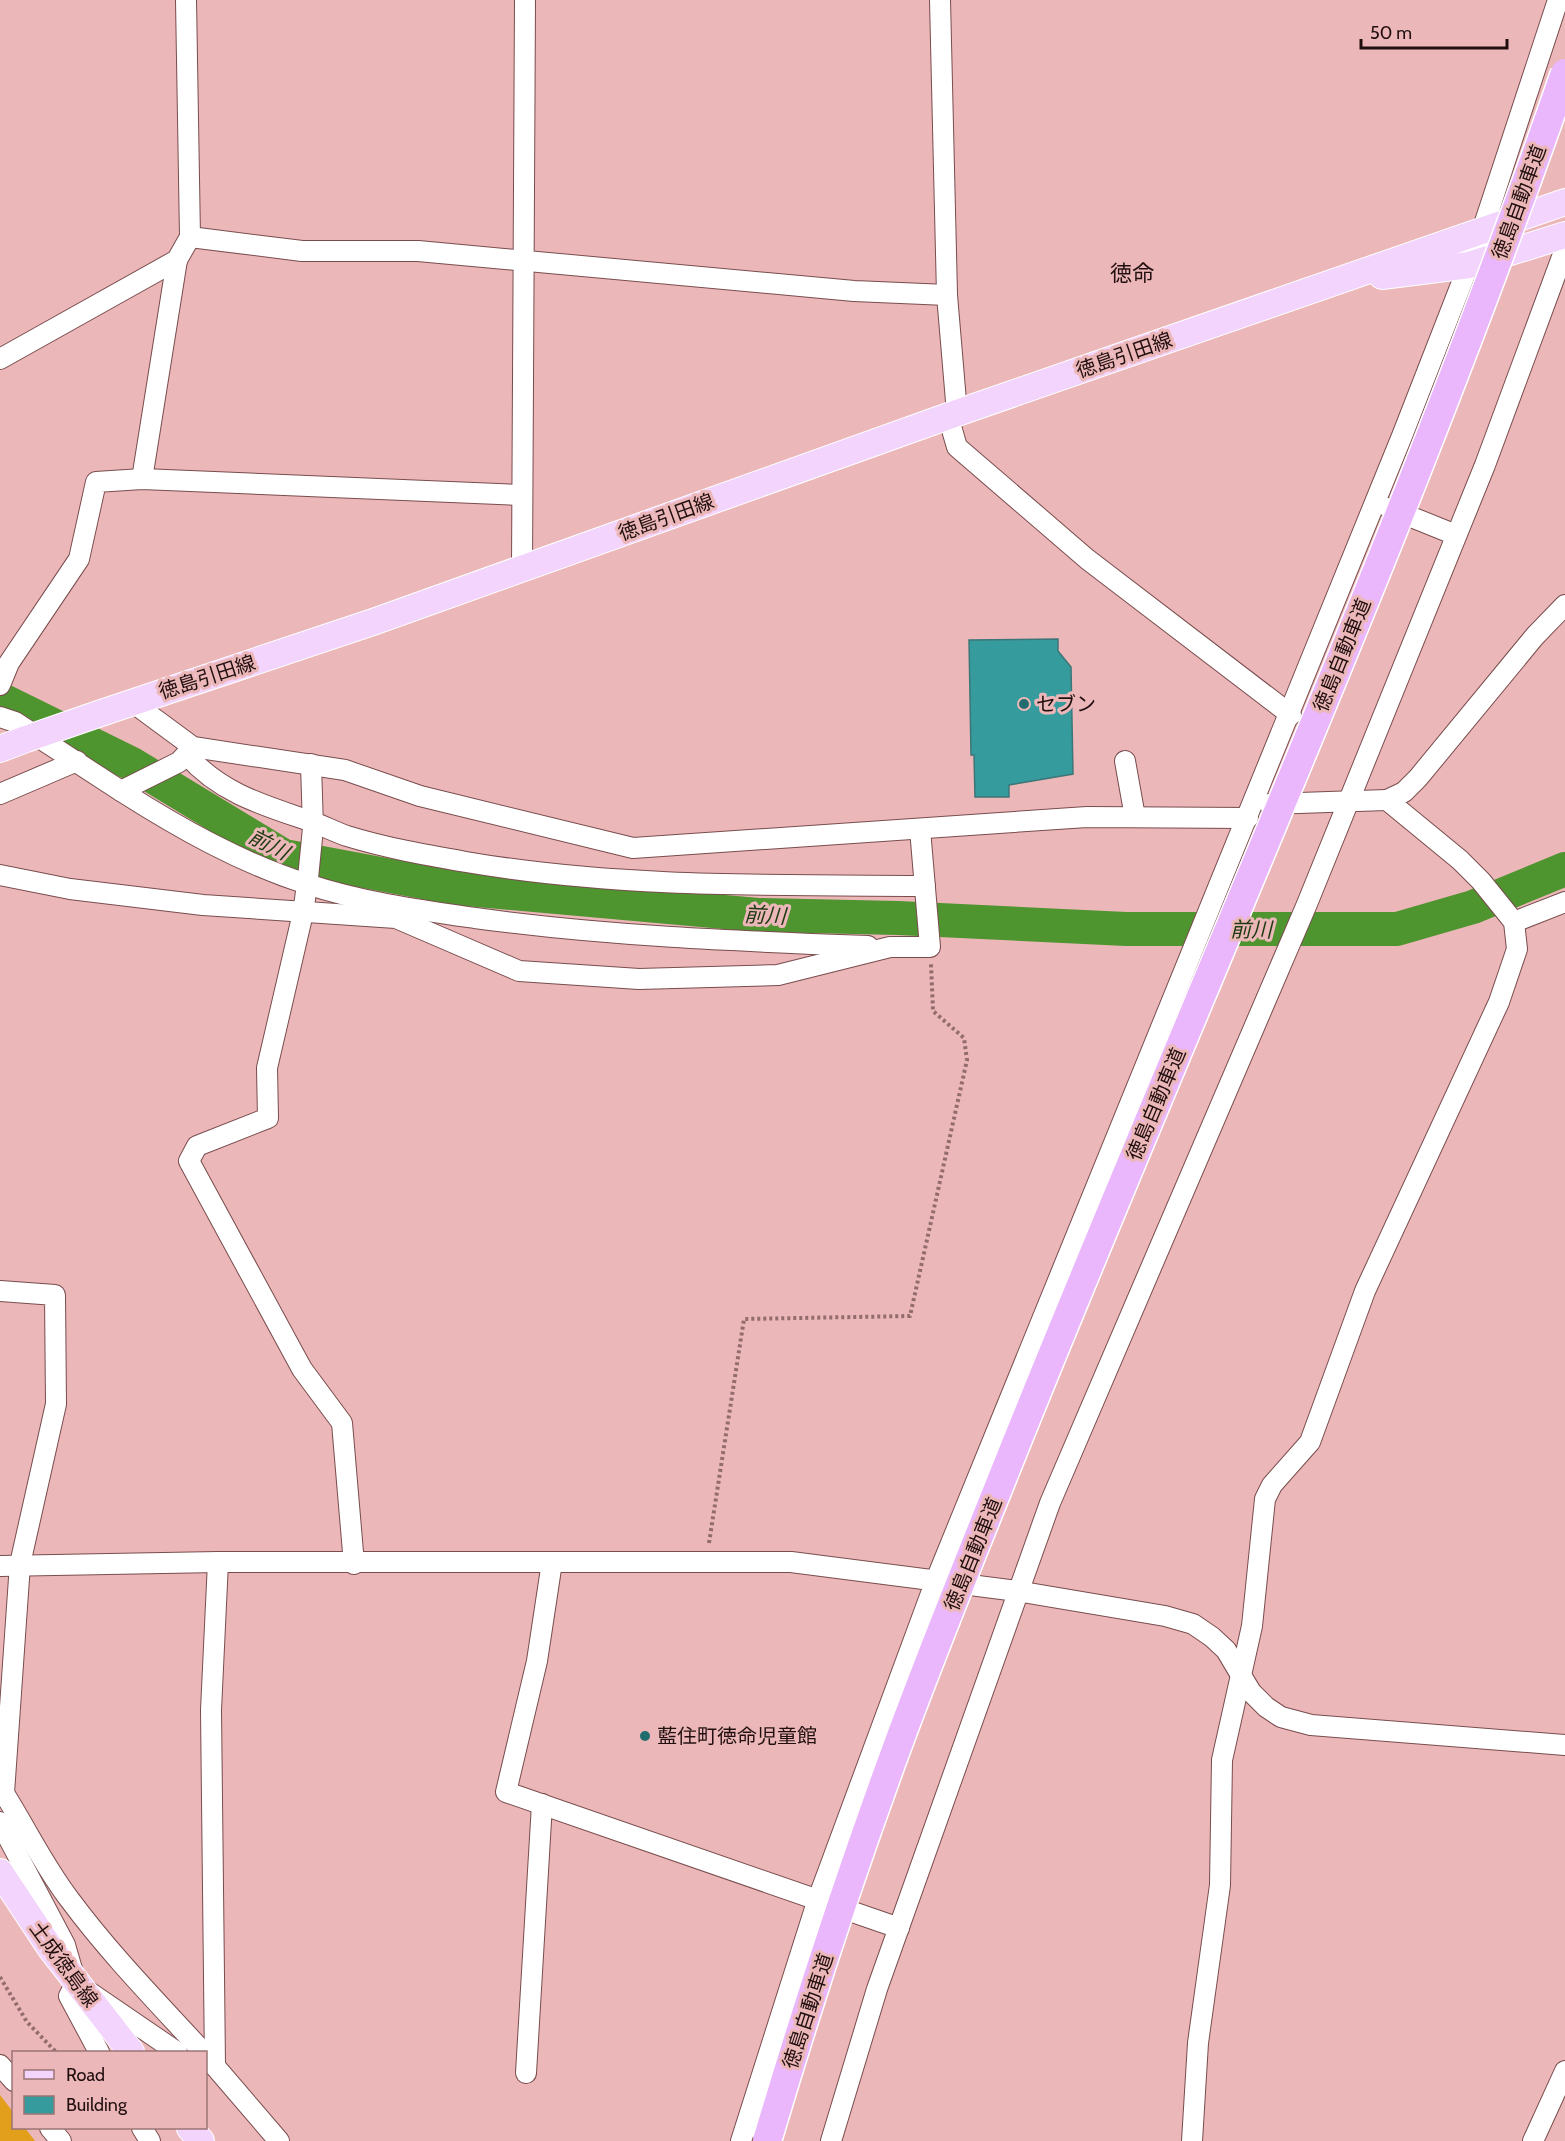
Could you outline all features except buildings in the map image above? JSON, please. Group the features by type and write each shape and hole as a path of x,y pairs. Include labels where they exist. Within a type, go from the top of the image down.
{"highway":[{"name":"徳島自動車道","path":"766,2141 895,1751 1077,1292 1341,658 1430,436 1565,74"}],"main road":[{"name":"徳島引田線","path":"0,749 132,702 373,622 953,414 1565,202"},
{"name":"徳島引田線","path":"1331,282 1469,266 1565,235"},
{"name":"土成徳島線","path":"0,1872 76,1983 130,2051"},
{"path":"192,2129 201,2141"}],"street":[{"path":"142,479 177,260 190,237 186,0"},
{"path":"522,569 525,0"},
{"path":"940,0 947,295 953,414 957,447 1087,559 1290,715"},
{"path":"741,2141 818,1899 936,1580 1290,715 1469,266 1558,0"},
{"path":"190,237 302,251 418,251 854,291 947,295"},
{"path":"831,2141 899,1928 1017,1592 1103,1376 1307,904 1456,534 1565,249"},
{"path":"0,359 177,260"},
{"path":"0,685 9,663 79,559 96,482 142,479 522,495"},
{"path":"1375,503 1456,534"},
{"path":"125,789 186,755 311,764 345,770 420,795 633,848 1040,819 1251,811 1387,801 1404,792 1418,778 1535,636 1565,605"},
{"path":"132,702 203,774 238,795 345,836 410,852 506,869 592,879 711,885 925,889"},
{"path":"0,717 15,723 125,789 181,829 307,881 387,903 543,928 642,937 890,947 930,944 920,829"},
{"path":"0,794 77,761"},
{"path":"1125,761 1135,817"},
{"path":"311,764 313,825 307,881 303,913 267,1068 268,1118 197,1146 189,1161 302,1369 342,1424 354,1564"},
{"path":"1192,2141 1198,2043 1220,1885 1222,1760 1239,1674 1252,1626 1265,1499 1272,1485 1310,1442 1321,1418 1365,1291 1512,970 1517,949 1512,920 1481,881 1460,860 1387,801"},
{"path":"0,875 70,890 303,913 396,918 519,971 628,978 778,975 890,947"},
{"path":"1512,920 1565,902"},
{"path":"0,1291 55,1295 56,1404 20,1564 2,1790 50,1872 70,1900 98,1936 199,2051"},
{"path":"218,1562 211,1710 211,2065 272,2137"},
{"path":"0,1566 218,1562 354,1564 791,1562 1017,1592 1165,1616 1193,1624 1212,1636 1226,1650 1239,1674 1266,1707 1281,1717 1311,1725 1565,1745"},
{"path":"552,1562 537,1661 506,1792 899,1928"},
{"path":"526,2073 542,1804"},
{"path":"0,1822 65,1945 76,1983 176,2051"},
{"path":"76,1983 69,1996 98,2051"},
{"path":"0,2065 12,2079"},
{"path":"1533,2141 1565,2071"},
{"path":"52,2129 61,2141"}],"path":[{"path":"706,1562 744,1319 910,1316 967,1060 964,1038 933,1011 930,944"},
{"path":"0,1977 27,2022 55,2051"}],"shaded area":[{"path":"0,2095 12,2111 12,2129 26,2129 35,2141 0,2141"}],"waterway":[{"name":"前川","path":"0,699 132,764 284,856 455,888 758,915 898,918 1126,929 1397,929 1473,907 1565,869"}],"place":[{"name":"セブン","path":"1024,704"},
{"name":"藍住町徳命児童館","path":"645,1736"}],"district":[{"name":"徳命","path":"1132,273"}]}
